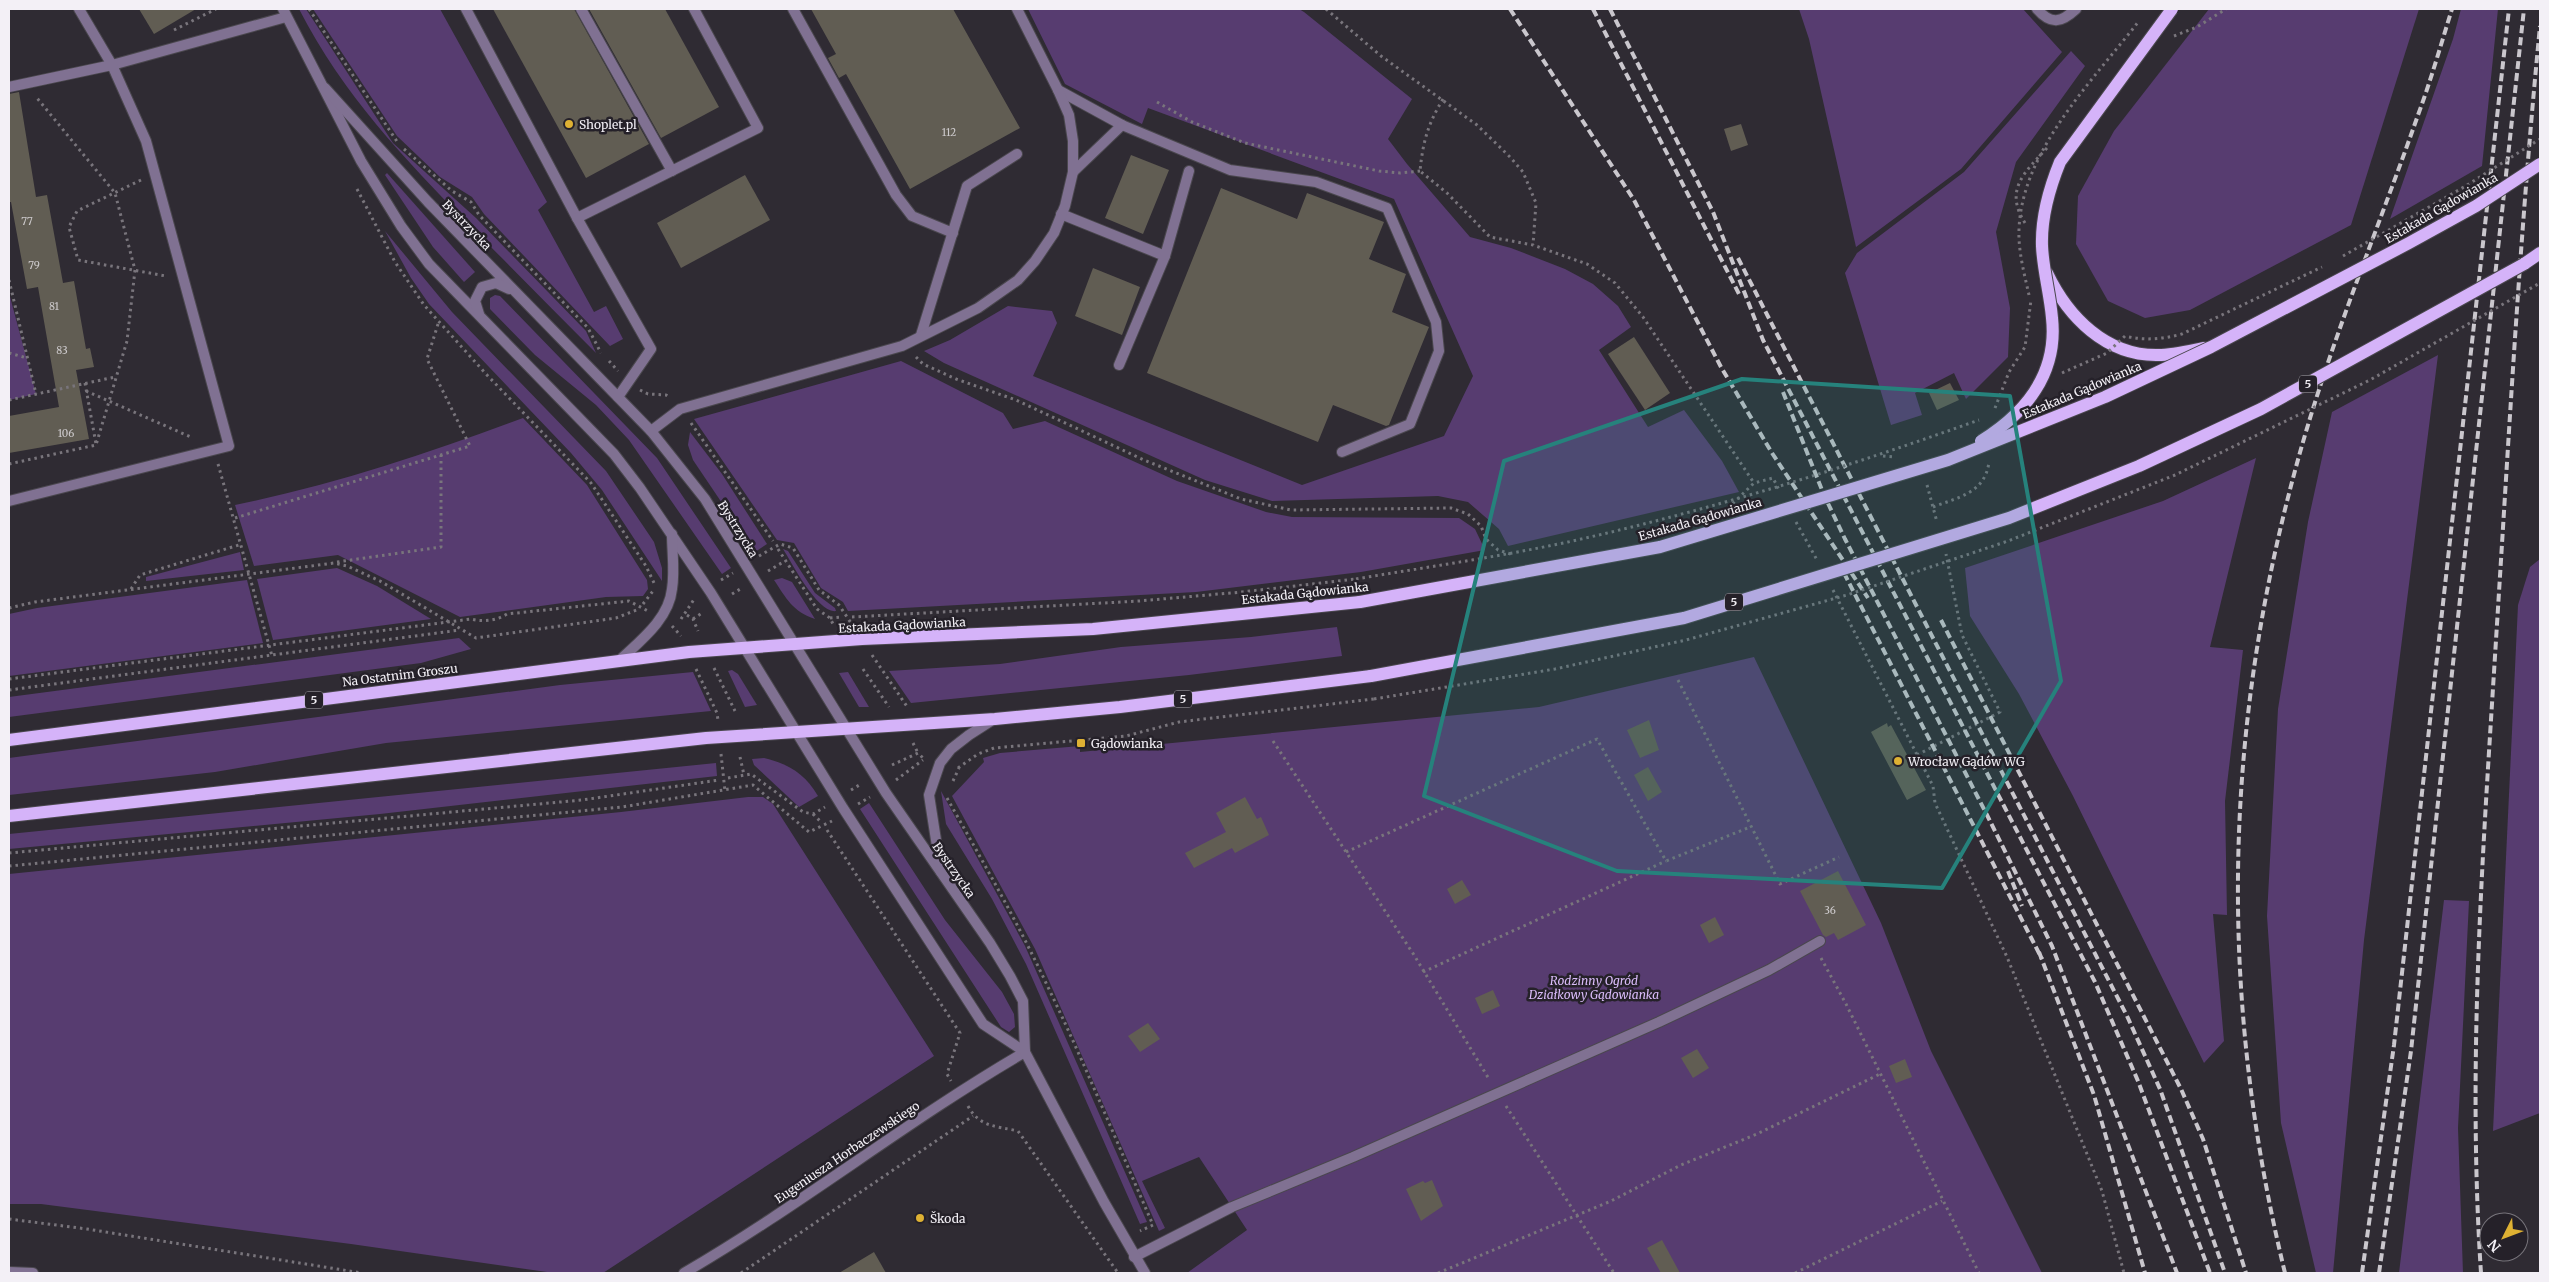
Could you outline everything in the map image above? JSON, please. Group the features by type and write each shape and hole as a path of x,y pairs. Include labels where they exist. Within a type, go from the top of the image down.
{"main road":[{"path":"1948,460 2010,420 2026,404 2045,376 2051,356 2053,337 2042,246 2045,207 2060,162 2172,9"},
{"name":"Estakada Gądowianka","path":"796,646 862,639 1093,629 1360,602 1660,547 1948,460 2105,397 2211,347 2468,211 2540,164"},
{"name":"5","path":"9,816 706,738 797,734 1120,707 1371,676 1684,618 2009,518 2138,466 2261,410 2524,264 2540,253"},
{"path":"2524,264 2540,261"},
{"path":"2045,270 2055,291 2078,320 2097,336 2114,346 2158,355 2211,347"},
{"name":"Na Ostatnim Groszu","path":"9,740 693,651 796,646"}],"street":[{"path":"9,501 230,446 146,141 112,65 79,9"},
{"path":"466,9 577,218 650,349 618,397"},
{"path":"581,9 672,170"},
{"path":"577,218 758,128 694,9"},
{"path":"793,9 896,195 912,216 953,233"},
{"path":"651,431 680,409 902,346 978,308 1018,280 1035,262 1062,214 1073,172 1073,141 1069,115 1017,9"},
{"path":"2037,9 2050,21 2057,22 2066,18 2076,9"},
{"path":"9,87 112,65 284,13"},
{"name":"Bystrzycka","path":"284,13 325,88 361,161 401,226 429,264 614,454 672,533 746,649 797,734 983,1024 1025,1052"},
{"name":"Bystrzycka","path":"325,88 428,202 651,431 705,499 886,793 990,943 1023,1001 1025,1052 1134,1257 1145,1273"},
{"path":"1058,90 1122,124 1230,170 1316,182 1387,208 1436,322 1439,351 1410,424 1342,452"},
{"path":"1073,172 1122,124"},
{"path":"921,335 967,186 1017,154"},
{"path":"1119,365 1165,256 1189,171"},
{"path":"1062,214 1165,256"},
{"path":"480,317 475,301 482,287 496,284 512,290"},
{"path":"620,660 653,628 669,601 673,581 672,533"},
{"path":"942,876 929,795 940,763 951,749 968,735 995,718"},
{"path":"1134,1257 1232,1207 1498,1093 1693,1006 1769,970 1817,943"},
{"name":"Eugeniusza Horbaczewskiego","path":"684,1273 727,1248 965,1087 1025,1052"},
{"path":"9,1272 33,1273"}],"path":[{"path":"309,9 400,145 452,191 471,202 479,215 588,328 599,352 628,381 648,394 666,394 680,409 773,542"},
{"path":"1326,9 1381,56 1477,125 1523,172 1536,203 1533,245"},
{"path":"25,84 114,192 134,270 127,342 96,445"},
{"path":"1420,170 1423,144 1429,123 1443,99"},
{"path":"1158,102 1192,122 1245,143 1379,171 1400,173 1420,170 1447,193 1490,237 1533,245 1586,264 1615,283 1643,317 1754,483 1773,478 1782,495"},
{"path":"2341,257 2464,187 2540,139"},
{"path":"155,173 77,210 69,227 78,260 183,279"},
{"path":"334,563 347,566 380,581 447,623 476,638 616,618 641,606 653,592 654,580 591,483 486,374 424,305 396,262 354,184"},
{"path":"2061,373 2107,353 2125,336 2138,339 2165,338 2182,334 2324,266"},
{"path":"9,280 36,394"},
{"path":"234,518 470,446 427,359 439,321"},
{"path":"902,346 923,364 956,379 1016,400 1144,460 1241,499 1291,510 1451,508 1468,514 1481,526 1486,539"},
{"path":"9,353 27,358"},
{"path":"9,400 115,377"},
{"path":"85,383 96,445"},
{"path":"86,391 193,438 214,450 250,572 272,656"},
{"path":"1994,412 2002,407"},
{"path":"852,617 1140,601 1242,592 1356,579 1498,556 1646,523 1806,478 1988,417"},
{"path":"9,464 96,445"},
{"path":"9,608 35,602 441,547 441,455"},
{"path":"1795,520 1818,562"},
{"path":"131,590 140,575 242,544"},
{"path":"756,557 780,544 793,548 819,590 839,605 851,623"},
{"path":"778,550 817,609 830,618 834,624"},
{"path":"766,572 785,561"},
{"path":"722,580 737,570"},
{"path":"1831,587 1934,786 1935,803 2007,957 2102,1191 2124,1273"},
{"path":"679,633 676,628 692,599"},
{"path":"9,679 471,619 480,621 499,619 507,614 629,600 641,606"},
{"path":"693,619 702,613"},
{"path":"687,615 693,619 698,631"},
{"path":"830,618 843,617"},
{"path":"9,690 461,630"},
{"path":"1917,754 2000,712 1962,635"},
{"path":"696,668 717,712"},
{"path":"714,668 735,711"},
{"path":"882,668 906,706"},
{"path":"863,669 889,708"},
{"path":"1678,680 1780,884 1839,857"},
{"path":"949,789 959,768 978,754 994,748 1126,736 1179,722 1374,699"},
{"path":"1346,852 1597,739 1666,861"},
{"path":"1273,741 1423,972 1498,1093 1614,1273"},
{"path":"912,743 924,760"},
{"path":"892,765 918,752"},
{"path":"900,777 928,756"},
{"path":"740,757 744,775"},
{"path":"722,758 725,791"},
{"path":"940,763 959,768"},
{"path":"728,778 751,774 803,812 813,814 821,822"},
{"path":"9,853 582,800 719,780"},
{"path":"846,793 862,784"},
{"path":"9,866 622,807 754,786 809,832 836,818"},
{"path":"946,796 1004,899 1048,986 1096,1093 1153,1225 1140,1231"},
{"path":"855,806 869,797"},
{"path":"813,814 828,805"},
{"path":"1423,972 1666,861 1750,827"},
{"path":"827,830 960,1033 947,1074 952,1081"},
{"path":"1817,943 1942,1202 1979,1273"},
{"path":"1438,1273 1610,1200 1681,1165 1757,1134 1880,1074"},
{"path":"965,1101 973,1116 986,1124 1018,1131 1105,1250 1118,1273"},
{"path":"741,1273 973,1116"},
{"path":"1795,1273 1942,1202"},
{"path":"9,1219 87,1229 362,1273"}],"highlighted area":[{"path":"1742,379 2010,396 2061,681 1942,888 1617,871 1424,796 1504,461"}],"green space":[{"path":"299,9 306,9 393,143 476,218 586,331 596,353 470,226 398,150 355,98 335,70"},
{"path":"313,9 440,9 547,202 538,210 594,312 606,306 623,339 610,346 484,214 472,197 440,177 397,136"},
{"path":"1028,9 1299,9 1304,12 1412,99 1388,139 1470,237 1511,248 1565,269 1593,284 1618,306 1631,327 1599,350 1648,427 1684,410 1722,461 1739,492 1508,546 1499,529 1468,502 1438,496 1272,501 1205,480 944,363 924,351 950,340 1008,306 1052,311 1057,323 1033,376 1302,485 1444,436 1473,376 1394,199 1148,108 1142,124 1065,84"},
{"path":"1799,9 2023,9 2062,52 1961,169 1856,247 1809,39"},
{"path":"2209,9 2419,9 2351,225 2190,310 2145,318 2108,301 2076,244 2078,196 2114,131"},
{"path":"2461,9 2498,9 2482,166 2390,219 2453,39"},
{"path":"2071,51 2085,66 2016,162 1996,232 2010,308 2008,357 1966,399 1954,373 1915,393 1922,415 1891,425 1845,273 1857,253 1964,172"},
{"path":"387,173 475,272 464,282 433,247 385,175"},
{"path":"385,231 452,312 606,471 654,542 662,568 662,581 602,490 571,453 429,304 411,278"},
{"path":"9,293 36,394 9,400"},
{"path":"495,295 500,296 657,458 731,568 722,574 629,440 596,405 535,355 490,309 490,298"},
{"path":"2438,355 2364,940 2333,1273 2316,1273 2281,1123 2267,916 2278,709 2308,522 2332,412"},
{"path":"901,361 1003,413 1013,429 1045,421 1177,481 1266,512 1292,517 1459,518 1475,529 1485,550 1361,572 1196,592 848,611 843,602 821,588 794,543 777,540 694,419"},
{"path":"523,418 587,485 647,580 648,589 643,596 606,597 460,617 338,555 254,566 235,505 345,478 452,444"},
{"path":"690,432 722,474 767,544 755,552 693,460 688,445"},
{"path":"2256,458 2210,647 2243,650 2225,801 2227,915 2213,914 2224,1041 2204,1063 2073,796 2019,694 1970,616 1965,568 2163,501"},
{"path":"783,549 788,551 815,593 835,608 836,611 829,610 821,605 799,576"},
{"path":"240,552 244,570 146,581 146,577"},
{"path":"2540,559 2540,1113 2493,1131 2518,605 2530,567"},
{"path":"337,568 377,586 431,619 273,640 257,579"},
{"path":"782,578 792,582 815,619 801,612 786,598 774,580"},
{"path":"247,580 263,643 9,676 9,614 37,608"},
{"path":"1337,627 1342,656 1189,675 911,703 889,671 1000,664 1121,647 1251,637"},
{"path":"459,638 471,649 421,663 9,717 9,697"},
{"name":"Rodzinny Ogród Działkowy Gądowianka","path":"1754,657 1881,923 1931,1051 2042,1273 1187,1273 1247,1230 1199,1157 1142,1181 1165,1228 1159,1231 1035,949 952,796 984,762 983,758 1000,753 1080,746 1080,752 1539,707"},
{"path":"732,670 738,674 757,705 745,707 728,671"},
{"path":"693,672 711,711 386,743 215,772 9,795 9,758 560,685"},
{"path":"848,672 869,707 859,707 839,673"},
{"path":"764,758 781,763 796,771 808,782 818,796 799,807 754,765 752,759"},
{"path":"716,763 717,776 380,814 9,849 9,834"},
{"path":"941,791 1025,946 1147,1222 1140,1224 1026,964 992,899 946,824"},
{"path":"748,797 763,797 773,804 934,1056 603,1273 554,1273 351,1244 41,1204 9,1204 9,874 621,812"},
{"path":"869,803 945,920 1002,992 1014,1014 1015,1027 1009,1032 1001,1027 860,809"},
{"path":"2444,900 2469,901 2458,1128 2463,1273 2399,1273"}],"building":[{"path":"139,9 196,9 154,34"},
{"path":"493,9 574,9 649,144 586,178"},
{"path":"589,9 665,9 719,107 661,138"},
{"path":"811,9 953,9 1020,128 910,189 846,74 839,78 828,58 836,54"},
{"path":"19,92 36,197 47,195 63,283 74,281 86,349 90,348 94,367 76,370 89,439 9,453 9,416 59,407 38,287 27,289 11,202 9,202 9,94"},
{"path":"1741,124 1748,145 1731,151 1724,129"},
{"path":"1131,155 1169,170 1143,234 1105,218"},
{"path":"745,175 770,220 681,268 657,223"},
{"path":"1221,188 1297,219 1307,193 1384,222 1369,259 1406,274 1392,312 1429,327 1389,425 1386,426 1333,405 1318,442 1147,373"},
{"path":"1093,268 1140,287 1122,335 1075,316"},
{"path":"1634,337 1670,393 1645,410 1608,354"},
{"path":"1950,383 1959,400 1937,410 1929,393"},
{"path":"1649,720 1659,750 1640,758 1627,730"},
{"name":"Wrocław Gądów WG","path":"1887,723 1888,727 1891,725 1926,790 1907,800 1871,732"},
{"path":"1648,767 1662,792 1648,801 1634,775"},
{"path":"1245,797 1257,819 1261,817 1269,835 1235,853 1232,848 1194,868 1185,853 1226,832 1216,813"},
{"path":"1838,871 1866,925 1838,940 1834,933 1826,937 1823,935 1800,891"},
{"path":"1462,880 1471,895 1455,904 1447,889"},
{"path":"1715,917 1724,935 1709,943 1700,925"},
{"path":"1493,990 1500,1006 1482,1014 1475,998"},
{"path":"1148,1023 1160,1039 1140,1052 1128,1036"},
{"path":"1697,1049 1709,1068 1693,1078 1681,1058"},
{"path":"1905,1059 1912,1077 1896,1083 1889,1066"},
{"path":"1432,1180 1443,1206 1421,1221 1406,1189 1423,1181 1425,1183"},
{"path":"1662,1240 1680,1273 1661,1273 1647,1248"},
{"path":"874,1252 886,1273 839,1273"}],"railway":[{"path":"1510,9 1634,200 1721,367 1772,453 1868,598"},
{"path":"1593,9 1739,294"},
{"path":"1610,9 1713,212 1763,340 2095,982 2138,1081 2210,1273"},
{"path":"2285,1273 2263,1167 2247,1062 2239,957 2238,853 2244,749 2258,645 2278,540 2305,435 2345,314 2423,102 2452,9"},
{"path":"2362,1273 2394,1045 2509,9"},
{"path":"2379,1273 2411,1051 2524,9"},
{"path":"2481,1273 2476,1115 2478,956 2515,333 2540,26"},
{"path":"1738,258 2127,1016 2160,1089 2225,1273"},
{"path":"1783,392 1824,495 1845,539 2052,946 2177,1273"},
{"path":"1844,573 2042,959"},
{"path":"1941,620 2181,1089 2203,1139 2246,1273"},
{"path":"2008,871 2022,906"},
{"path":"2039,952 2094,1095 2145,1273"}],"place":[{"name":"Shoplet.pl","path":"569,124"},
{"name":"Gądowianka","path":"1081,743"},
{"name":"Wrocław Gądów WG","path":"1898,761"},
{"name":"Škoda","path":"920,1218"}]}
